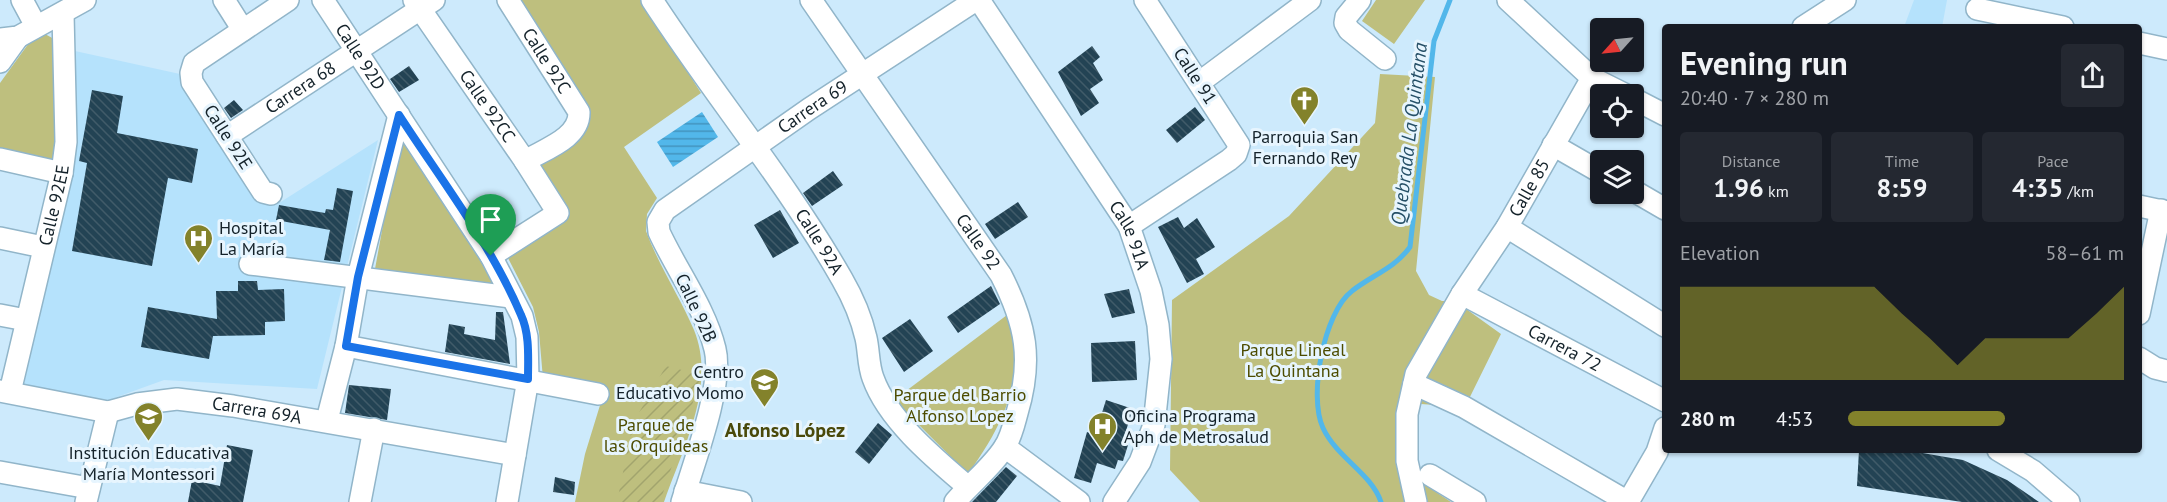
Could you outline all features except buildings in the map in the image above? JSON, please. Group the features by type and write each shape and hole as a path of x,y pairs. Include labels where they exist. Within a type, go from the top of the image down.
{"street":[{"path":"22,0 36,26"},
{"path":"0,62 9,38 63,14 86,0"},
{"path":"224,0 243,30 288,0"},
{"name":"Calle 92D","path":"323,0 491,256 522,316 526,338 528,379 507,502"},
{"name":"Calle 92C","path":"508,0 574,102 579,124 572,133 525,161"},
{"name":"Calle 92A","path":"652,0 698,71 756,146 857,306 872,375 879,394 893,415 961,494"},
{"name":"Calle 92","path":"811,0 1001,276 1014,301 1027,354 1025,377 1005,447 961,494"},
{"name":"Carrera 69","path":"658,222 665,210 756,146 977,0"},
{"name":"Calle 91A","path":"977,0 1129,226 1151,291 1158,325 1161,359 1154,424 1140,462 1114,502"},
{"name":"Calle 91","path":"1129,226 1183,193 1236,154 1239,145 1200,82 1144,0"},
{"path":"1360,0 1346,16 1345,23 1349,30 1385,59"},
{"path":"1808,24 1845,0"},
{"path":"1200,82 1303,2"},
{"name":"Carrera 68","path":"227,136 423,3"},
{"name":"Calle 92CC","path":"423,3 558,213 491,256"},
{"path":"1519,3 1592,78 1604,84"},
{"path":"1977,12 2045,24"},
{"name":"Calle 92EE","path":"5,392 26,320 62,173 66,142 63,14"},
{"name":"Calle 92E","path":"243,30 194,63 191,73 192,82 263,192 271,194"},
{"path":"2142,44 2167,49"},
{"name":"Calle 85","path":"1416,502 1407,461 1407,414 1416,374 1462,294 1507,227 1592,78"},
{"path":"1644,104 1662,114"},
{"path":"327,420 346,346 358,277 399,115"},
{"path":"1553,145 1590,166"},
{"path":"0,159 62,173"},
{"path":"1644,197 1662,207"},
{"path":"2142,207 2164,211 2142,294"},
{"name":"Calle 92B","path":"658,222 659,232 707,325 716,351 717,375 711,405 683,497"},
{"path":"1507,227 1662,324"},
{"path":"0,238 43,248"},
{"path":"249,264 511,297"},
{"name":"Carrera 72","path":"1462,294 1662,399"},
{"path":"0,315 26,320"},
{"path":"346,346 598,394"},
{"path":"2142,360 2155,368 2167,370"},
{"path":"1414,384 1464,407 1628,502 1657,452 1662,437"},
{"name":"Carrera 69A","path":"5,392 108,412 137,404 177,399 327,420 515,455"},
{"path":"0,472 88,495 108,412"},
{"path":"360,502 374,429"},
{"path":"1005,447 1078,502"},
{"path":"2003,453 2033,471 2069,502"},
{"path":"1430,475 1475,502"},
{"path":"683,497 741,502"}],"shaded area":[{"path":"1914,0 1947,0 1943,24 1905,24"},
{"name":"Hospital La María","path":"75,51 180,74 251,195 262,204 276,205 378,140 317,389 164,380 95,405 23,389 68,177"}],"green space":[{"path":"519,0 642,0 701,93 624,147 657,198 647,214 646,231 694,330 700,351 702,373 694,418 664,502 575,502 585,454 605,389 543,379 539,332 533,307 507,256 566,216 538,165 584,129"},
{"path":"1376,0 1425,0 1394,44 1362,21"},
{"path":"45,34 54,39 58,165 0,150 0,83 34,36"},
{"name":"Parque Lineal La Quintana","path":"1380,74 1435,77 1416,271 1429,295 1442,301 1455,301 1501,334 1465,407 1406,403 1412,476 1451,502 1200,502 1170,470 1172,300 1289,216 1375,123"},
{"path":"401,126 496,272 494,291 375,269"},
{"name":"Parque del Barrio Alfonso Lopez","path":"1011,312 1016,358 1009,398 993,436 968,474 894,400"},
{"name":"Parque de las Orquideas","path":"666,366 702,375 660,502 617,502 633,423"}],"water":[{"path":"702,112 718,137 673,167 657,142"}],"waterway":[{"name":"Quebrada La Quintana","path":"1381,502 1370,482 1329,439 1323,428 1317,396 1318,376 1327,335 1342,302 1360,285 1397,261 1410,247 1434,41 1450,0"}],"place":[{"name":"Parroquia San Fernando Rey","path":"1305,126"},
{"name":"Hospital La María","path":"198,264"},
{"name":"Centro Educativo Momo","path":"765,408"},
{"name":"Institución Educativa María Montessori","path":"149,442"},
{"name":"Oficina Programa Aph de Metrosalud","path":"1103,452"}],"district":[{"name":"Alfonso López","path":"785,430"}],"route":[{"path":"399,115 491,256 522,316 528,357 528,379 346,346 358,277 399,115"}]}
